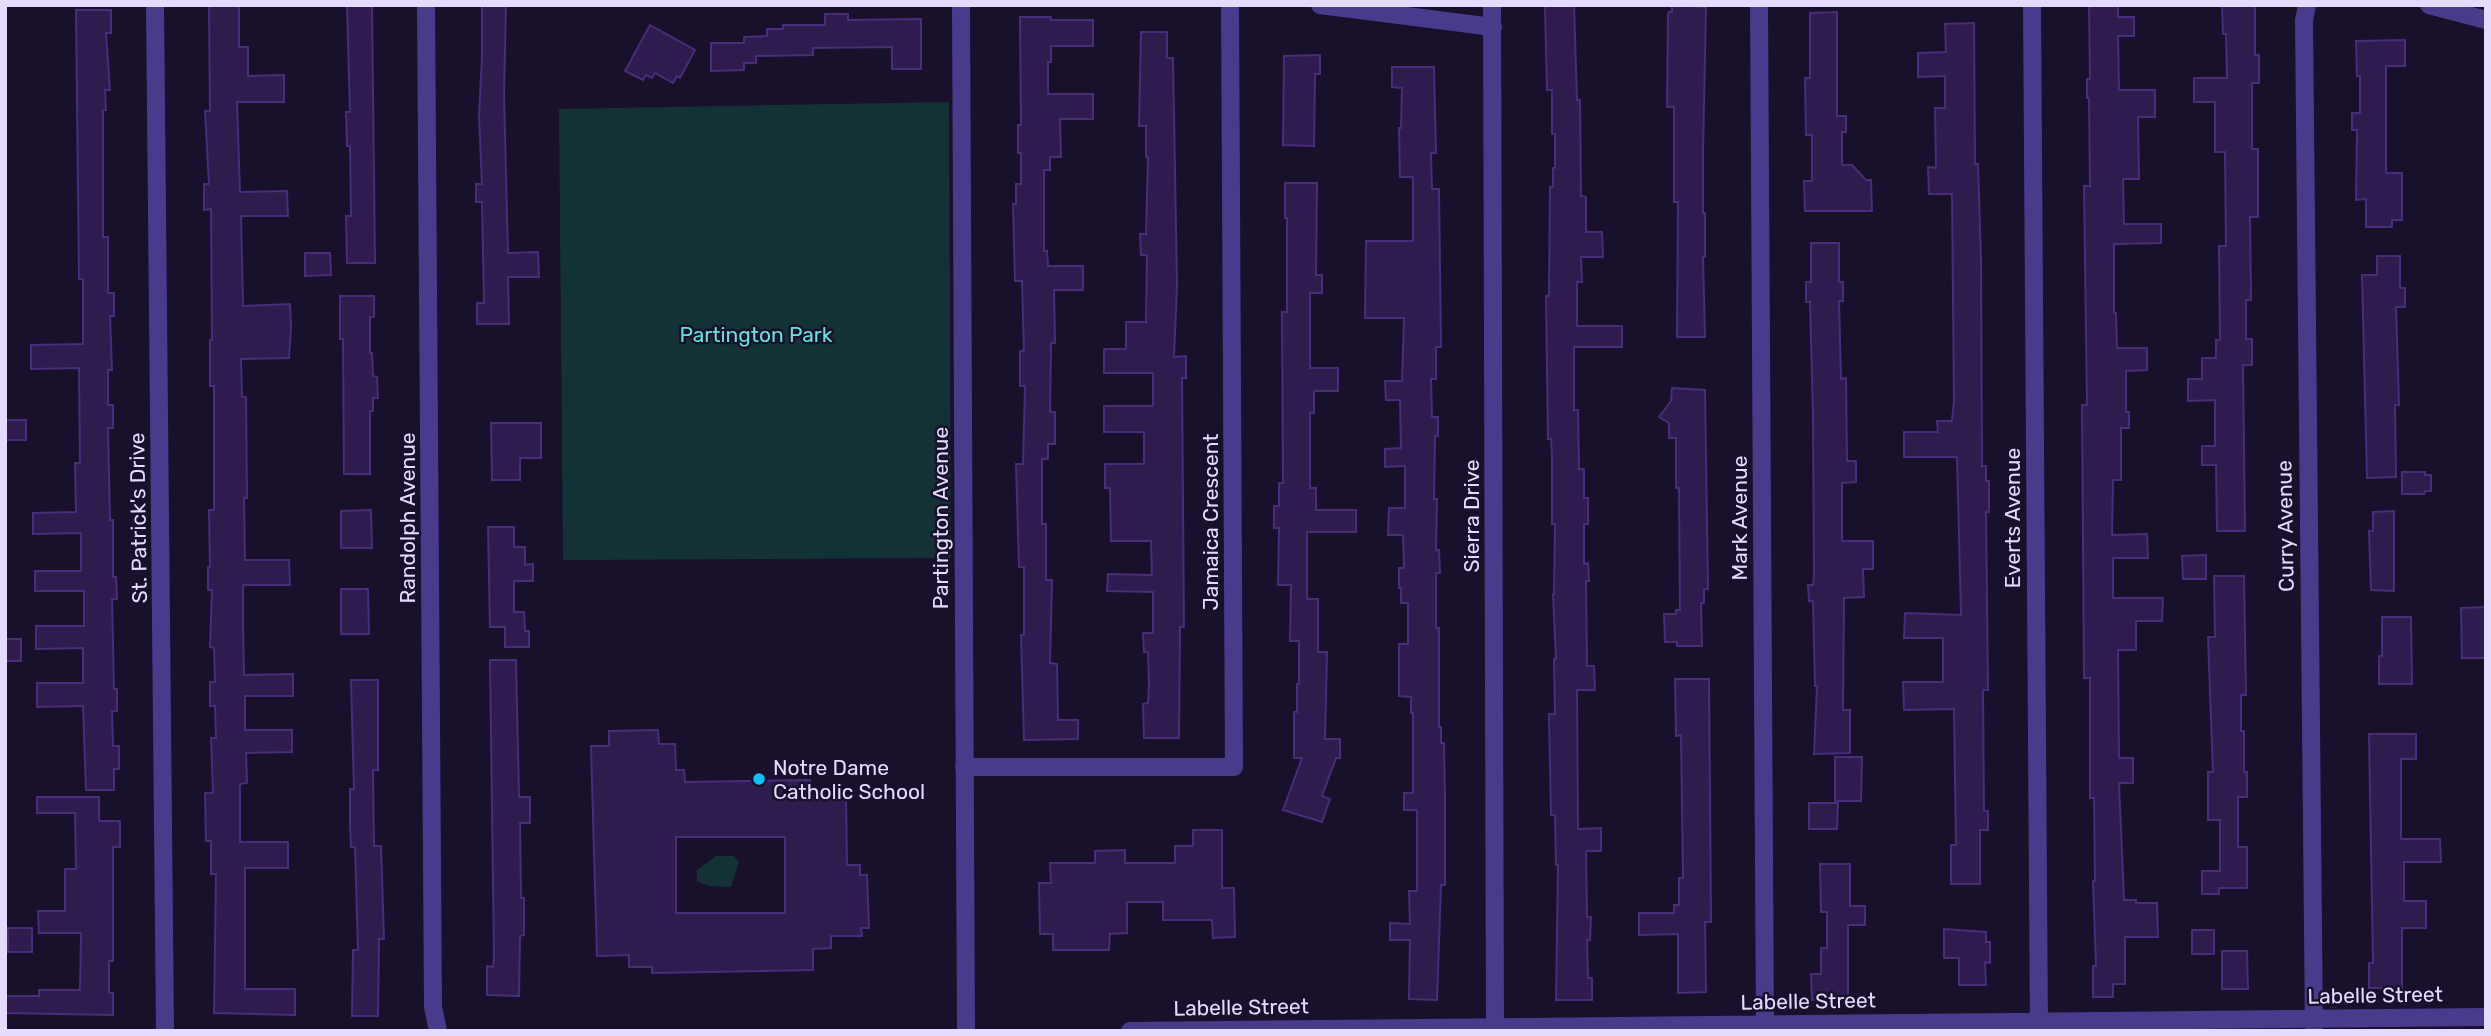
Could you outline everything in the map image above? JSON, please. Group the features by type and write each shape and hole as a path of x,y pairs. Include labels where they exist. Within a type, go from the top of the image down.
{"street":[{"name":"St. Patrick's Drive","path":"155,5 166,1031"},
{"name":"Randolph Avenue","path":"426,5 433,993 438,1031"},
{"name":"Partington Avenue","path":"961,5 966,1031"},
{"name":"Jamaica Crescent","path":"964,767 1234,767 1230,5"},
{"path":"1320,5 1493,27"},
{"name":"Sierra Drive","path":"1492,5 1496,1027"},
{"name":"Mark Avenue","path":"1759,5 1765,1027"},
{"name":"Everts Avenue","path":"2032,5 2038,1026"},
{"path":"2430,5 2486,20"},
{"name":"Curry Avenue","path":"2306,13 2306,408 2314,1025"},
{"name":"Labelle Street","path":"1130,1031 1496,1027 2314,1025 2486,1017"}],"green space":[{"name":"Partington Park","path":"949,102 951,558 563,560 559,109"},
{"path":"716,856 734,856 739,862 731,887 708,886 697,881 697,870"}],"building":[{"path":"209,5 239,5 239,47 248,47 248,76 284,75 284,102 237,102 240,192 287,191 288,216 241,216 243,306 290,304 291,327 289,358 241,359 242,397 246,397 245,560 289,560 290,585 243,585 243,624 244,675 293,674 293,696 245,696 245,730 292,730 292,752 246,753 247,783 240,784 240,842 288,842 288,868 245,868 245,989 295,989 295,1015 214,1013 216,874 211,874 211,841 206,841 205,793 213,793 211,738 216,738 215,706 210,706 210,682 215,682 214,648 210,647 212,590 208,590 209,510 214,510 214,386 210,386 211,209 204,210 204,184 209,184 205,111 210,111"},
{"path":"347,5 372,5 375,263 347,263 346,216 351,216 350,146 347,146 346,112 350,112"},
{"path":"482,5 506,5 504,95 508,253 538,252 539,277 508,277 509,324 477,324 477,303 484,303 482,202 476,202 476,184 482,184 479,116"},
{"path":"1545,5 1574,5 1577,100 1580,100 1581,196 1586,197 1586,232 1602,232 1603,257 1581,257 1582,282 1577,282 1577,326 1622,326 1622,347 1574,347 1574,410 1578,410 1579,469 1584,469 1584,498 1588,498 1588,524 1584,524 1584,564 1588,563 1589,581 1586,581 1587,666 1594,666 1595,690 1577,690 1578,829 1601,828 1601,851 1586,851 1587,917 1591,917 1590,940 1587,940 1588,978 1592,978 1592,1000 1556,1000 1558,865 1555,815 1551,815 1549,714 1555,714 1555,524 1552,524 1551,439 1548,439 1546,296 1549,296 1550,187 1553,187 1555,168 1555,134 1552,134 1552,90 1547,90"},
{"path":"1672,5 1706,7 1703,153 1705,337 1677,337 1678,202 1674,202 1674,107 1667,107 1668,15 1672,12"},
{"path":"2089,5 2118,5 2118,17 2134,17 2134,36 2118,36 2119,90 2155,90 2155,117 2138,117 2139,179 2123,179 2124,224 2161,224 2161,243 2114,244 2117,348 2147,348 2147,370 2126,371 2126,412 2129,412 2129,428 2121,428 2121,480 2113,480 2112,535 2147,534 2148,558 2113,558 2113,598 2163,598 2162,621 2136,621 2136,650 2118,650 2119,758 2133,758 2133,783 2119,783 2124,900 2157,903 2158,937 2125,937 2125,984 2113,984 2113,997 2093,997 2093,966 2096,966 2094,798 2090,798 2090,678 2084,678 2082,405 2087,405 2084,186 2090,186 2087,98 2087,79 2090,79"},
{"path":"2222,5 2255,5 2255,55 2259,55 2259,83 2252,83 2252,149 2258,149 2258,217 2250,217 2251,300 2246,300 2246,339 2252,339 2252,365 2243,365 2245,531 2217,531 2216,465 2202,465 2202,446 2215,446 2215,400 2188,401 2188,379 2202,379 2202,358 2216,358 2216,340 2220,340 2219,246 2226,246 2225,152 2215,152 2215,102 2194,102 2194,78 2227,78"},
{"path":"76,10 111,10 111,33 106,33 110,90 105,90 106,110 103,110 103,237 108,237 108,293 114,293 114,316 110,316 112,370 108,370 108,405 113,405 113,428 108,428 113,577 116,577 117,599 112,599 114,689 117,689 117,711 112,711 113,746 119,746 119,769 114,769 114,790 86,790 83,706 37,707 37,683 83,683 83,648 36,649 36,626 84,626 84,591 35,591 35,571 81,571 81,533 33,534 33,513 76,512 75,463 80,463 79,368 31,369 31,345 83,344 83,279 79,279"},
{"path":"1837,12 1837,116 1846,116 1846,132 1842,132 1842,165 1852,165 1866,180 1871,180 1872,211 1805,211 1804,181 1812,181 1812,135 1806,135 1805,78 1810,78 1810,13"},
{"path":"825,14 848,14 848,20 921,19 921,69 892,69 892,47 813,48 813,55 756,56 756,63 744,63 744,70 711,71 711,43 744,43 744,37 767,36 767,29 783,29 783,25 825,25"},
{"path":"1020,17 1093,20 1093,46 1051,46 1048,94 1093,94 1093,119 1060,119 1061,157 1050,157 1050,170 1044,170 1044,251 1047,251 1048,266 1083,266 1083,290 1054,290 1055,343 1051,343 1050,412 1055,412 1055,444 1048,444 1048,459 1042,459 1042,524 1046,524 1046,580 1052,580 1050,663 1057,664 1058,720 1078,720 1078,739 1024,740 1021,635 1024,635 1024,567 1019,567 1016,464 1023,464 1025,386 1020,386 1020,351 1024,351 1022,281 1015,281 1013,204 1016,204 1016,184 1021,184 1021,153 1018,153 1018,125 1021,125"},
{"path":"1974,23 1975,164 1978,164 1981,261 1982,466 1986,466 1986,481 1989,481 1989,512 1986,512 1988,690 1983,690 1984,811 1988,811 1988,830 1980,830 1980,884 1951,884 1951,845 1956,845 1954,709 1904,710 1903,682 1943,682 1943,638 1904,638 1905,613 1961,615 1957,457 1904,457 1904,432 1938,432 1937,421 1952,421 1954,400 1952,194 1929,194 1928,167 1936,168 1935,108 1945,108 1945,76 1918,77 1918,53 1946,52 1945,24"},
{"path":"650,25 695,50 680,78 677,76 673,83 655,73 652,78 646,75 643,80 625,71"},
{"path":"1141,32 1167,32 1167,58 1173,58 1177,286 1174,357 1186,356 1186,378 1182,378 1184,627 1180,627 1179,738 1144,738 1143,704 1148,703 1149,683 1148,652 1144,652 1143,633 1153,633 1153,592 1107,591 1108,574 1152,575 1151,541 1111,541 1110,488 1105,488 1105,464 1144,464 1144,432 1104,432 1104,406 1153,406 1153,373 1104,373 1104,349 1126,349 1126,322 1146,322 1147,255 1141,255 1140,234 1146,234 1148,157 1146,126 1139,126"},
{"path":"2405,40 2405,66 2386,66 2386,173 2402,173 2402,220 2392,220 2392,227 2366,227 2366,199 2356,200 2357,130 2352,130 2352,113 2360,113 2356,41"},
{"path":"1320,55 1320,74 1315,74 1314,146 1283,145 1284,56"},
{"path":"1392,67 1434,67 1436,153 1431,153 1432,189 1439,189 1441,347 1436,347 1436,379 1431,379 1432,417 1438,417 1434,499 1437,499 1436,550 1439,550 1440,573 1436,573 1436,628 1439,628 1439,727 1441,743 1444,743 1445,797 1445,885 1441,885 1437,1000 1409,999 1410,940 1390,940 1390,923 1410,924 1409,891 1417,891 1417,810 1404,810 1404,793 1413,793 1413,713 1411,697 1399,696 1399,644 1408,644 1408,603 1401,603 1399,588 1399,568 1404,568 1403,535 1388,535 1389,508 1405,508 1405,466 1385,467 1385,449 1401,448 1400,400 1386,400 1385,381 1402,381 1404,318 1365,318 1366,241 1413,241 1413,177 1400,177 1399,128 1402,88 1392,87"},
{"path":"1285,183 1317,183 1316,275 1322,275 1322,293 1310,293 1310,368 1338,368 1338,391 1314,391 1314,413 1310,413 1310,488 1316,488 1316,510 1356,510 1356,532 1307,532 1307,599 1318,599 1318,652 1327,652 1325,739 1340,739 1340,758 1336,758 1322,796 1330,799 1322,822 1283,810 1302,758 1294,758 1299,641 1290,641 1291,585 1278,585 1279,528 1274,528 1274,506 1279,506 1279,483 1283,483 1282,312 1287,312"},
{"path":"1811,243 1839,243 1839,282 1843,282 1843,301 1839,301 1841,379 1846,378 1847,461 1856,461 1856,482 1842,483 1842,541 1873,541 1873,569 1863,569 1864,597 1844,598 1843,710 1850,710 1850,753 1814,754 1817,686 1813,601 1809,601 1808,585 1813,585 1814,574 1813,415 1810,302 1806,302 1806,282 1811,282"},
{"path":"305,253 330,253 331,275 305,276"},
{"path":"2377,256 2400,256 2400,288 2405,288 2405,307 2396,307 2399,405 2395,405 2396,477 2367,478 2362,275 2377,275"},
{"path":"340,296 374,296 374,317 370,317 370,353 373,376 377,377 378,398 373,398 373,411 370,411 370,474 344,474"},
{"path":"1672,388 1705,390 1708,589 1704,589 1704,603 1701,603 1702,646 1677,646 1677,642 1665,642 1664,614 1676,614 1676,610 1680,610 1676,438 1669,438 1669,423 1659,417 1671,401"},
{"path":"5,420 26,420 26,440 5,440"},
{"path":"491,423 541,423 541,458 520,458 520,480 492,480"},
{"path":"2402,472 2425,472 2425,475 2431,475 2431,491 2425,491 2424,494 2402,494"},
{"path":"371,510 372,548 341,548 341,511"},
{"path":"2394,511 2394,591 2371,590 2369,531 2373,531 2373,512"},
{"path":"488,527 514,527 514,547 525,547 525,565 533,564 533,581 514,581 514,612 524,612 525,631 529,631 529,647 505,647 505,627 490,627"},
{"path":"2206,555 2206,579 2183,579 2182,556"},
{"path":"2214,576 2244,576 2246,695 2241,695 2241,731 2244,731 2247,797 2238,797 2238,847 2247,847 2247,888 2219,888 2219,894 2202,894 2202,871 2220,871 2220,820 2208,820 2208,772 2213,772 2208,637 2215,637"},
{"path":"341,589 368,589 369,634 341,634"},
{"path":"2486,607 2486,658 2462,658 2461,608"},
{"path":"2382,617 2411,617 2412,684 2379,684"},
{"path":"5,639 21,639 21,661 5,661"},
{"path":"490,660 516,660 519,797 530,797 530,823 520,823 524,935 520,936 519,996 487,995 487,966 493,967 494,956"},
{"path":"1675,679 1709,679 1711,922 1705,922 1706,992 1678,993 1678,934 1639,935 1639,913 1674,913 1674,905 1679,905 1679,878 1683,878 1681,735 1676,736"},
{"path":"351,680 378,680 378,770 373,770 374,846 381,846 384,939 379,939 378,1016 352,1016 353,950 358,950 355,847 351,847 350,826 350,789 354,789"},
{"path":"658,730 659,744 675,744 676,770 684,770 685,782 810,780 811,796 846,796 847,865 860,865 860,875 867,875 869,928 861,928 862,936 831,936 831,948 813,949 813,970 652,973 652,967 629,967 629,955 597,956 591,746 609,746 609,731","holes":["676,837 785,837 785,913 676,913"]},
{"path":"2369,734 2416,734 2416,759 2401,759 2401,839 2440,839 2441,862 2404,862 2404,901 2426,901 2426,928 2402,928 2402,988 2369,988 2369,963 2373,963"},
{"path":"1835,757 1862,757 1861,801 1835,801"},
{"path":"37,797 99,797 99,821 120,821 120,847 113,847 113,961 109,961 109,993 113,993 113,1015 5,1013 5,996 39,996 39,990 80,990 81,933 39,933 38,911 65,911 65,869 76,869 75,813 37,813"},
{"path":"1809,803 1838,803 1837,829 1809,829"},
{"path":"1193,830 1222,830 1222,888 1234,888 1235,937 1213,938 1212,920 1163,920 1163,902 1127,902 1127,933 1110,934 1109,950 1053,950 1053,934 1040,934 1039,883 1051,883 1050,863 1095,863 1095,851 1125,850 1125,863 1175,863 1175,846 1193,846"},
{"path":"1820,864 1850,864 1850,906 1865,906 1865,925 1848,925 1848,999 1812,1000 1811,974 1821,974 1821,948 1827,948 1827,912 1821,912"},
{"path":"8,928 32,928 32,952 8,952"},
{"path":"1944,929 1986,932 1986,942 1990,942 1990,963 1985,962 1986,985 1959,985 1959,958 1944,958"},
{"path":"2192,930 2214,930 2214,954 2192,954"},
{"path":"2222,951 2247,951 2248,989 2222,989"}],"place":[{"name":"Notre Dame Catholic School","path":"759,779"}]}
